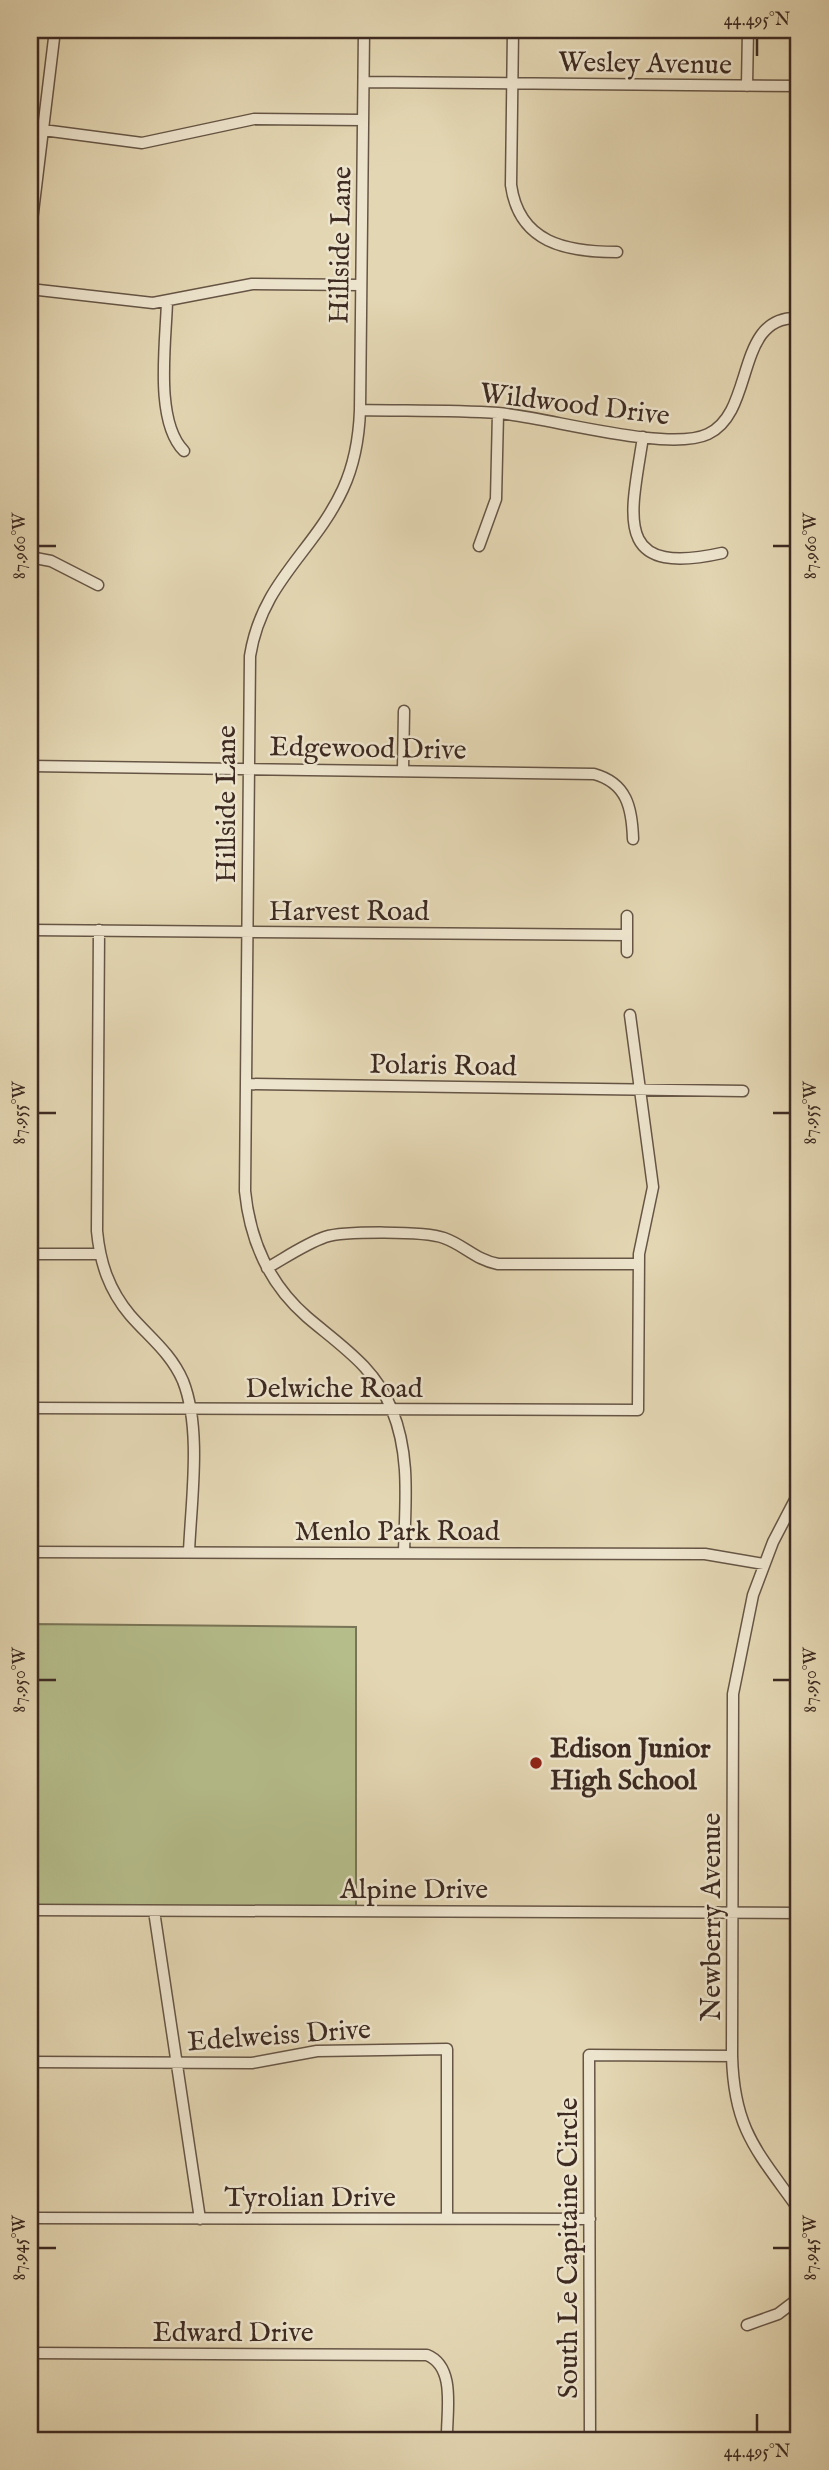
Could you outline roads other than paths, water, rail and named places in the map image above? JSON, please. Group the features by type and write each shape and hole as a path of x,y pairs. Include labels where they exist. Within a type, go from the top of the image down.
{"street":[{"path":"30,237 55,30"},
{"name":"Hillside Lane","path":"364,30 360,411 355,457 342,492 273,589 257,622 250,656 247,1212 267,1268 293,1303 363,1363 392,1410 404,1451 406,1472 404,1553"},
{"path":"513,30 513,197 530,228 552,243 584,252 617,253"},
{"path":"747,86 748,30"},
{"name":"Wesley Avenue","path":"364,82 799,86"},
{"path":"43,130 142,143 254,119 363,120"},
{"path":"30,289 153,303 252,284 361,285"},
{"path":"167,301 166,416 172,436 184,451"},
{"name":"Wildwood Drive","path":"360,411 498,413 643,437 688,439 708,434 723,423 735,405 758,340 771,325 788,318 799,318"},
{"path":"479,546 496,499 498,413"},
{"path":"643,437 631,513 638,538 651,552 668,558 692,560 722,553"},
{"path":"30,557 51,561 98,585"},
{"path":"403,771 404,711"},
{"name":"Edgewood Drive","path":"30,766 588,773 603,776 618,786 629,802 634,839"},
{"path":"627,916 627,952"},
{"name":"Harvest Road","path":"30,930 627,935"},
{"path":"99,930 99,1254 105,1275 122,1305 155,1339 176,1366 191,1409 189,1552"},
{"path":"267,1268 318,1240 338,1234 438,1236 456,1243 478,1258 498,1264 638,1264 653,1187 629,1015"},
{"name":"Polaris Road","path":"246,1084 743,1091"},
{"path":"30,1254 99,1254"},
{"name":"Delwiche Road","path":"30,1408 638,1410 638,1264"},
{"name":"Newberry Avenue","path":"799,1492 764,1564 745,1625 733,1694 732,2056 733,2088 740,2120 756,2150 799,2210"},
{"name":"Menlo Park Road","path":"30,1552 705,1554 764,1564"},
{"name":"Alpine Drive","path":"30,1910 799,1913"},
{"path":"154,1911 200,2218"},
{"name":"Edelweiss Drive","path":"30,2062 264,2062 317,2050 447,2049 447,2218"},
{"name":"South Le Capitaine Circle","path":"590,2440 589,2055 732,2056"},
{"name":"Tyrolian Drive","path":"30,2218 590,2219"},
{"path":"747,2325 778,2314 799,2298"},
{"name":"Edward Drive","path":"30,2353 424,2355 435,2358 444,2368 447,2440"}],"place":[{"name":"Edison Junior High School","path":"536,1763"}]}
